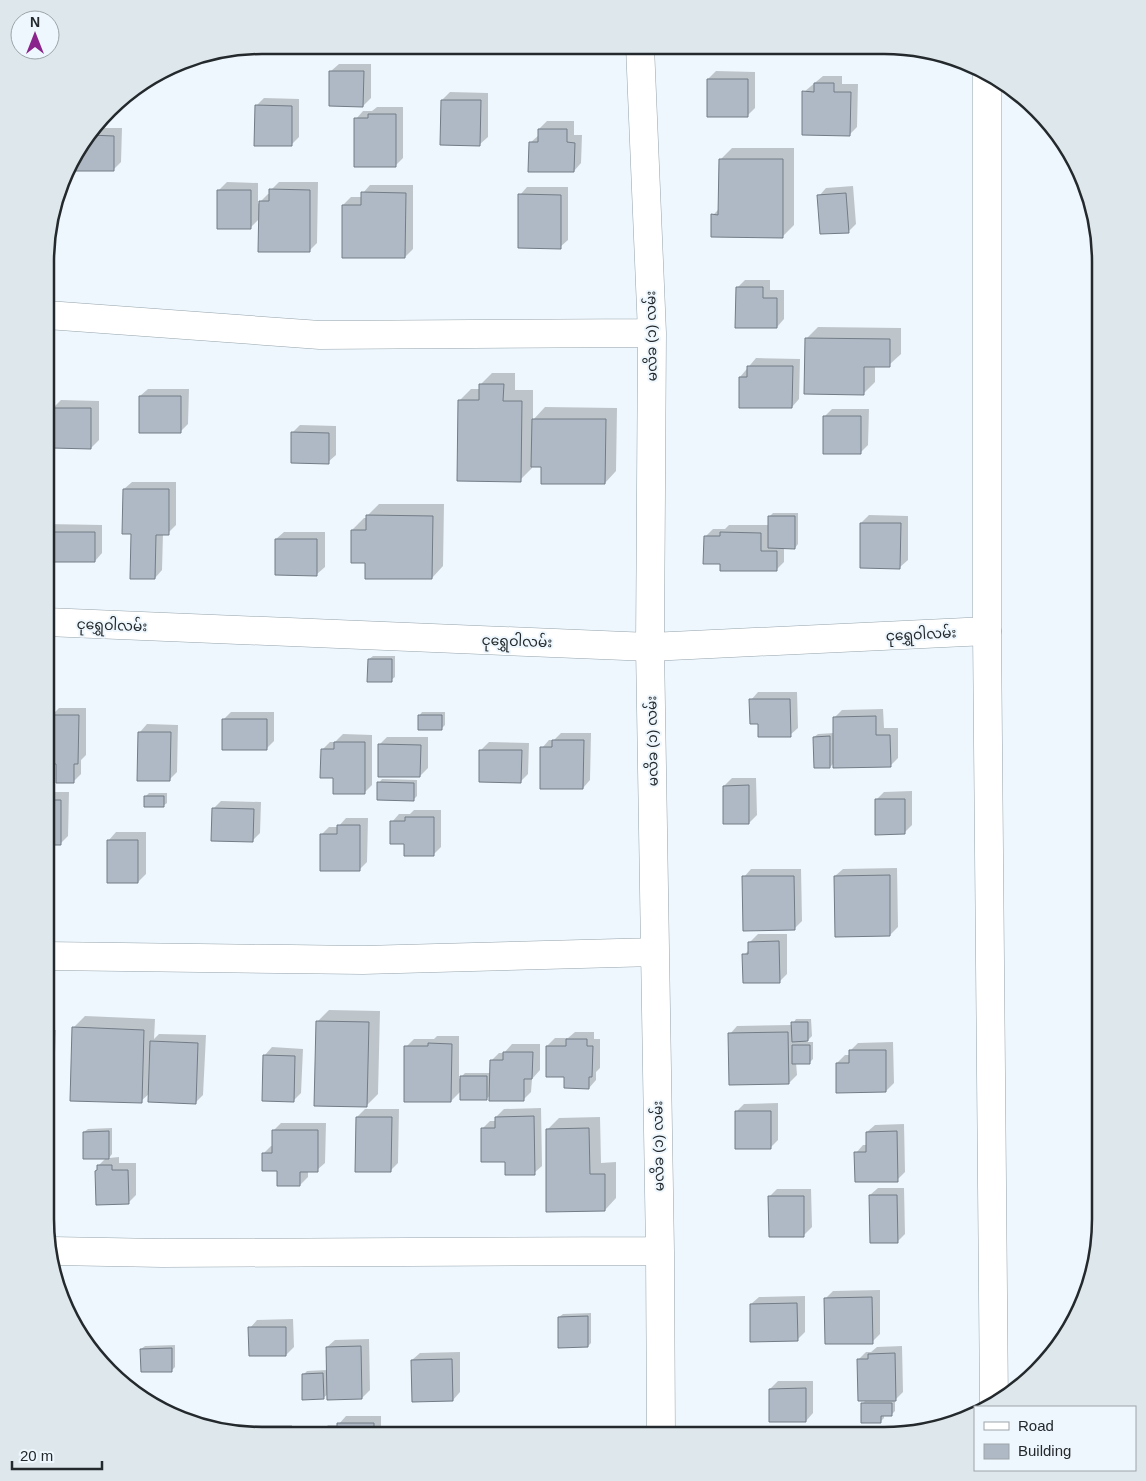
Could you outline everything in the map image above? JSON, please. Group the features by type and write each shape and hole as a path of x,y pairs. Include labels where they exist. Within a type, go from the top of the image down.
{"street":[{"name":"မလိခ (၁) လမ်း","path":"640,54 652,333 650,647 660,1251 661,1427"},
{"path":"988,82 987,631 994,1396"},
{"path":"54,316 320,335 652,333"},
{"name":"ငုရွှေဝါလမ်း","path":"54,622 650,647 987,631"},
{"path":"54,956 363,960 655,952"},
{"path":"57,1251 162,1253 660,1251"}],"building":[{"path":"329,71 364,71 363,107 329,106"},
{"path":"707,79 748,79 748,117 707,117"},
{"path":"814,83 834,83 834,92 851,92 850,136 802,135 802,91 814,92"},
{"path":"441,100 481,100 480,146 440,145"},
{"path":"255,105 292,106 292,146 254,146"},
{"path":"368,114 396,114 396,167 354,167 354,118 368,118"},
{"path":"538,129 567,129 567,142 575,143 574,172 528,172 529,142 538,142"},
{"path":"97,135 114,136 114,171 75,171"},
{"path":"719,159 783,159 783,238 711,237 711,214 718,215"},
{"path":"269,189 310,190 310,252 258,252 259,201 269,201"},
{"path":"217,190 251,190 251,229 217,229"},
{"path":"361,192 406,193 405,258 342,258 342,205 361,205"},
{"path":"846,193 849,233 820,234 817,195"},
{"path":"518,194 561,195 561,249 518,248"},
{"path":"736,287 763,287 763,298 777,298 777,328 735,328"},
{"path":"805,338 890,339 890,367 864,367 864,395 804,394"},
{"path":"747,366 793,366 792,408 739,408 739,377 747,377"},
{"path":"479,384 504,384 503,401 522,401 521,482 457,481 458,400 479,400"},
{"path":"139,396 181,396 181,433 139,433"},
{"path":"54,408 91,408 91,449 54,448"},
{"path":"823,416 861,416 861,454 823,454"},
{"path":"532,419 606,419 605,484 541,484 541,467 531,467"},
{"path":"291,432 329,433 329,464 291,463"},
{"path":"123,489 169,489 169,535 156,535 155,579 130,579 131,534 122,534"},
{"path":"366,515 433,516 432,579 365,579 365,563 351,563 351,530 366,530"},
{"path":"768,516 795,516 795,549 768,548"},
{"path":"860,523 901,523 900,569 860,568"},
{"path":"54,532 95,532 95,562 54,562"},
{"path":"720,532 761,533 761,551 777,551 777,571 720,571 720,564 703,564 704,536 720,536"},
{"path":"275,539 317,539 317,576 275,575"},
{"path":"368,659 392,659 392,682 367,682"},
{"path":"749,699 790,699 791,737 758,737 758,724 750,724"},
{"path":"54,715 79,715 78,764 74,764 74,783 56,783 56,764 54,764"},
{"path":"418,715 442,715 442,730 418,730"},
{"path":"876,716 876,735 890,735 891,767 833,768 833,717"},
{"path":"222,719 267,719 267,750 222,750"},
{"path":"138,732 171,732 170,781 137,781"},
{"path":"830,736 830,768 814,768 813,737"},
{"path":"552,740 584,740 583,789 540,789 540,747 552,747"},
{"path":"334,742 365,742 365,794 333,794 333,778 320,778 321,749 334,749"},
{"path":"378,744 421,745 420,777 378,777"},
{"path":"479,750 522,750 521,783 479,782"},
{"path":"377,782 414,783 414,801 377,800"},
{"path":"749,785 749,824 723,824 723,786"},
{"path":"144,796 164,796 164,807 144,807"},
{"path":"875,799 905,799 905,834 875,835"},
{"path":"54,800 61,800 61,845 54,845"},
{"path":"212,808 254,809 253,842 211,841"},
{"path":"405,817 434,817 434,856 404,856 404,844 390,844 390,821 405,821"},
{"path":"337,825 360,825 360,871 320,871 320,834 337,834"},
{"path":"107,840 138,840 138,883 107,883"},
{"path":"890,875 890,936 835,937 834,876"},
{"path":"742,876 794,876 795,930 743,931"},
{"path":"779,941 780,983 743,983 742,954 748,954 748,942"},
{"path":"316,1021 369,1022 367,1107 314,1106"},
{"path":"791,1022 808,1022 808,1041 792,1042"},
{"path":"72,1027 144,1030 142,1103 70,1101"},
{"path":"788,1032 789,1084 729,1085 728,1033"},
{"path":"566,1039 587,1039 587,1046 593,1046 592,1077 589,1077 589,1089 564,1088 564,1077 546,1077 546,1046 566,1046"},
{"path":"150,1041 198,1043 196,1104 148,1102"},
{"path":"428,1043 452,1044 451,1102 404,1102 404,1046 428,1046"},
{"path":"792,1045 810,1045 810,1064 792,1064"},
{"path":"849,1050 886,1050 886,1092 836,1093 836,1063 849,1063"},
{"path":"503,1052 533,1052 532,1079 524,1079 524,1101 489,1101 490,1060 503,1060"},
{"path":"263,1055 295,1056 294,1102 262,1101"},
{"path":"460,1076 487,1076 487,1100 460,1100"},
{"path":"735,1111 771,1111 771,1149 735,1149"},
{"path":"534,1116 535,1175 505,1175 505,1162 481,1162 481,1128 495,1128 495,1117"},
{"path":"356,1117 392,1117 391,1172 355,1172"},
{"path":"589,1128 590,1174 605,1174 605,1211 546,1212 546,1129"},
{"path":"272,1130 318,1130 318,1172 300,1172 300,1186 277,1186 277,1171 262,1171 262,1153 272,1153"},
{"path":"109,1131 109,1159 83,1159 83,1132"},
{"path":"897,1131 898,1182 855,1182 854,1152 866,1152 866,1132"},
{"path":"97,1165 112,1165 112,1170 128,1170 129,1204 96,1205 95,1171 97,1170"},
{"path":"869,1195 897,1195 898,1243 870,1243"},
{"path":"768,1196 804,1196 804,1237 769,1237"},
{"path":"872,1297 873,1344 825,1344 824,1298"},
{"path":"797,1303 798,1341 750,1342 750,1304"},
{"path":"588,1316 588,1347 558,1348 558,1317"},
{"path":"248,1327 286,1327 286,1356 249,1356"},
{"path":"361,1346 362,1399 327,1400 326,1347"},
{"path":"172,1348 172,1372 141,1372 140,1349"},
{"path":"895,1353 896,1401 858,1401 857,1359 868,1359 868,1354"},
{"path":"452,1359 453,1401 412,1402 411,1360"},
{"path":"323,1373 324,1399 302,1400 302,1374"},
{"path":"806,1388 806,1422 769,1422 769,1389"},
{"path":"861,1403 892,1403 892,1416 881,1416 881,1423 861,1423"},
{"path":"337,1423 374,1423 374,1427 337,1427"}]}
